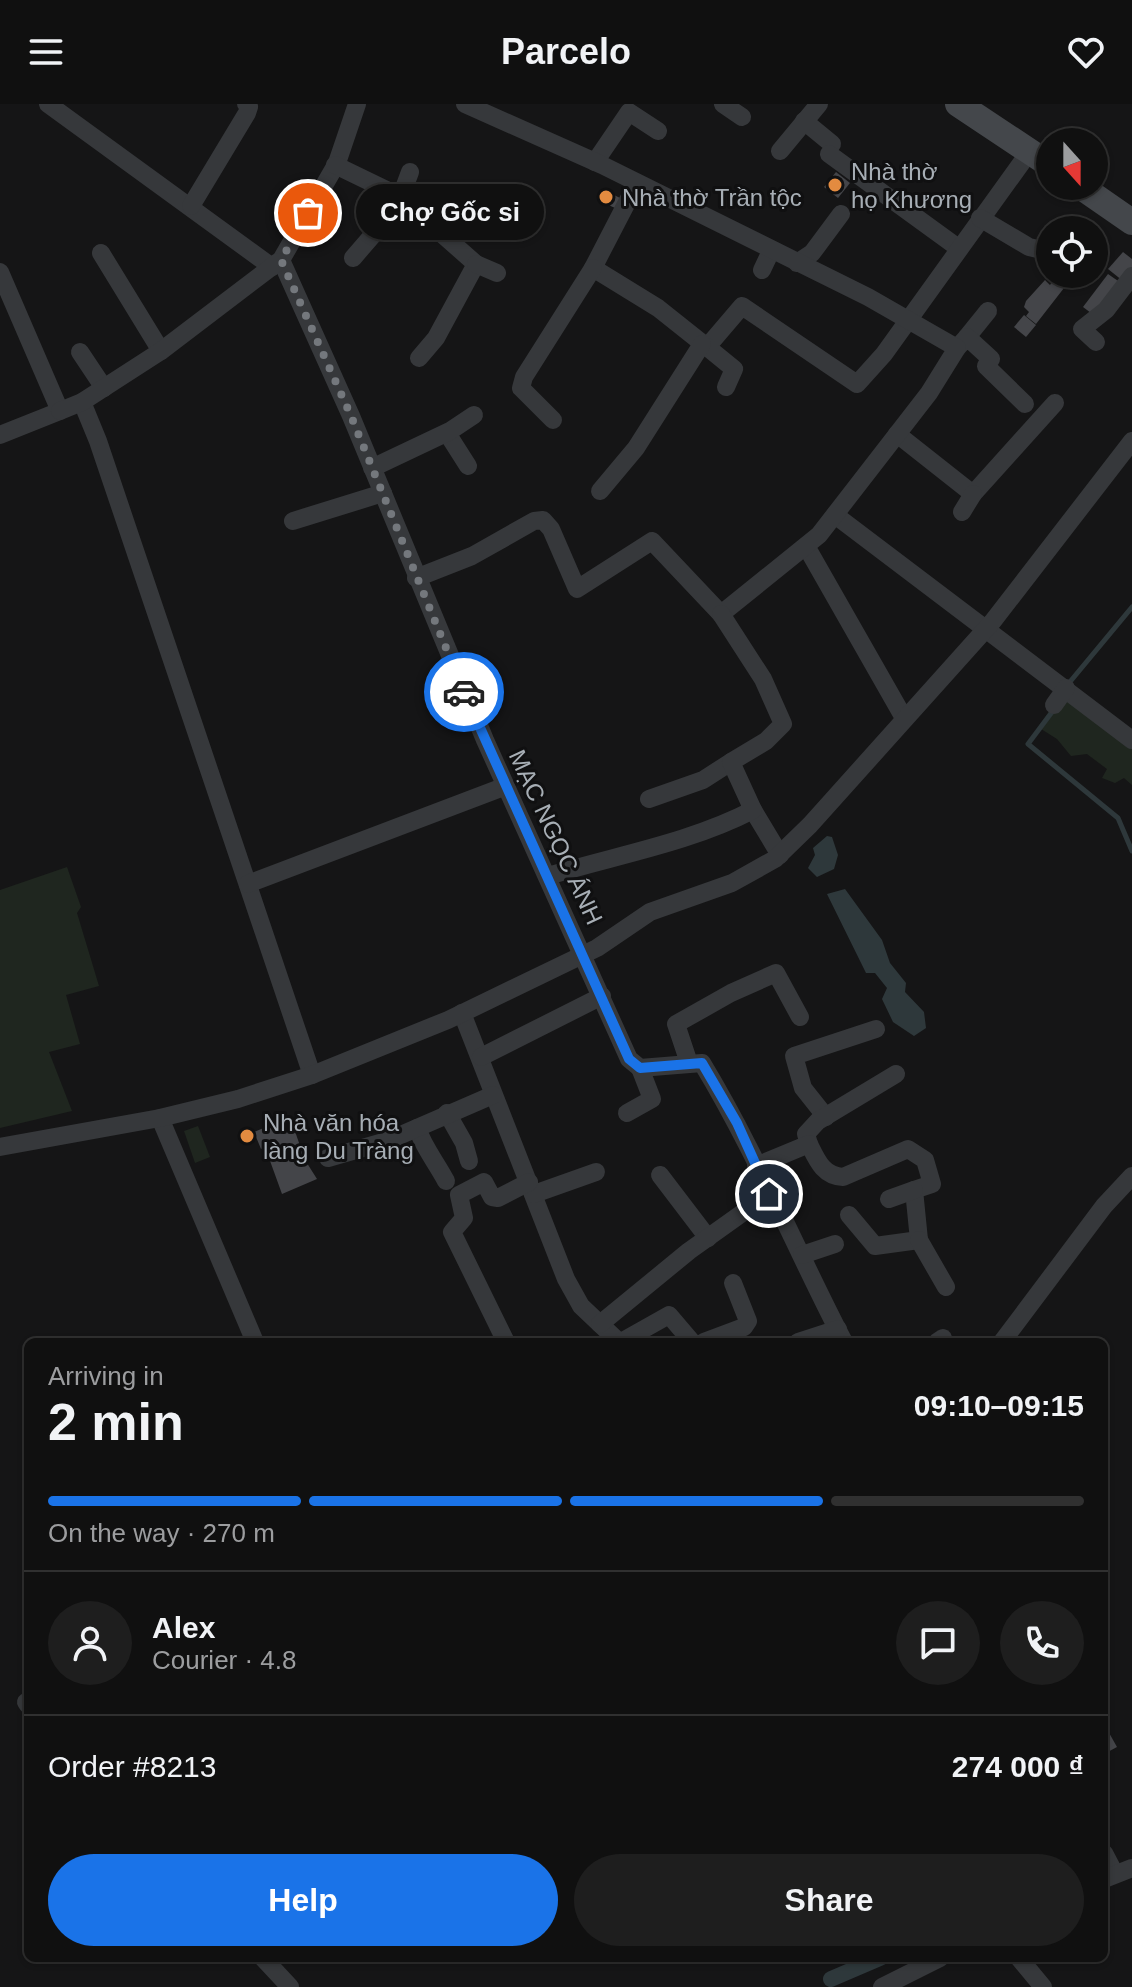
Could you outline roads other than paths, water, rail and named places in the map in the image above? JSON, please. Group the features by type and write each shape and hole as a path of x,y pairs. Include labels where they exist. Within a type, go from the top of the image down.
{"street":[{"path":"48,104 276,264"},
{"path":"191,206 247,113 249,107 246,104"},
{"path":"0,435 82,402 161,351 276,264 335,165 357,104"},
{"path":"723,104 742,117"},
{"path":"780,151 819,104"},
{"path":"958,104 1036,155"},
{"path":"478,106 637,183 667,205 797,263 907,320 962,343 991,359 986,366 1025,404"},
{"path":"595,162 629,112 658,131"},
{"path":"804,121 830,149 957,247"},
{"path":"600,491 636,448 704,346 742,306 857,384 980,218 1036,162"},
{"path":"335,165 399,196 476,264 497,273"},
{"path":"353,258 397,207 410,172"},
{"path":"553,420 521,388 524,377 593,268 637,183"},
{"path":"1100,200 1132,222"},
{"path":"797,263 812,253 841,214"},
{"path":"980,218 1036,249"},
{"path":"762,270 771,251"},
{"path":"101,253 161,351"},
{"name":"MẠC NGỌC ÁNH","path":"276,264 309,298 416,578 629,1059 640,1068"},
{"path":"419,358 436,338 476,264"},
{"path":"593,268 668,315 734,369 726,387"},
{"path":"0,272 60,411"},
{"path":"1096,342 1082,329 1106,310 1132,276"},
{"path":"721,614 806,546 835,515 988,311"},
{"path":"80,352 104,388"},
{"path":"82,402 248,884 309,1082"},
{"path":"962,512 973,494 1055,403"},
{"path":"372,468 447,433 474,415"},
{"path":"447,433 468,466"},
{"path":"897,434 973,494"},
{"path":"0,1147 160,1118 309,1082 583,954 650,912 732,883 780,855 985,630 1132,441"},
{"path":"293,521 383,493"},
{"path":"835,515 1132,740"},
{"path":"416,578 472,556 534,521 543,520 551,529 577,589 652,541 721,614 763,679 783,724 766,741 703,780 649,799"},
{"path":"806,546 904,718"},
{"path":"1054,705 1066,688"},
{"path":"731,762 753,810 780,855"},
{"path":"248,884 506,786"},
{"path":"548,876 622,853 690,838 753,810"},
{"path":"689,1063 676,1024 731,993 776,973 800,1017"},
{"path":"481,1057 602,996"},
{"path":"462,1013 566,1279 581,1306 616,1338"},
{"path":"826,1117 803,1088 794,1056 876,1029"},
{"path":"627,1113 652,1099 640,1068 700,1062 703,1065 737,1123 841,1336"},
{"path":"889,1199 932,1184 925,1160 908,1149 843,1177 834,1177 825,1173 806,1134 826,1117 896,1074"},
{"path":"328,1158 417,1128 493,1095"},
{"path":"447,1113 469,1161"},
{"path":"160,1118 253,1338"},
{"path":"417,1128 424,1148 432,1154 446,1181"},
{"path":"756,1166 809,1144"},
{"path":"504,1338 462,1245 452,1232 464,1218 459,1195 484,1182 492,1197 498,1198 596,1172"},
{"path":"660,1175 708,1238"},
{"path":"1005,1338 1104,1206 1132,1176"},
{"path":"914,1190 919,1240 946,1287"},
{"path":"600,1324 769,1194"},
{"path":"849,1215 875,1246 919,1240"},
{"path":"802,1255 835,1244"},
{"path":"715,1338 744,1327 748,1321 733,1283"},
{"path":"627,1338 669,1315 689,1338"},
{"path":"267,1962 290,1987"},
{"path":"882,1987 932,1962"},
{"path":"1022,1962 1043,1987"}],"waterway":[{"path":"1069,683 1132,607"},
{"path":"1055,708 1028,744 1118,818 1132,851"},
{"path":"831,1979 871,1962"}],"place":[{"name":"Nhà thờ họ Khương","path":"835,185"},
{"name":"Nhà thờ Trần tộc","path":"606,197"},
{"name":"Chợ Gốc si","path":"308,213"},
{"name":"Nhà văn hóa làng Du Tràng","path":"247,1136"}]}
